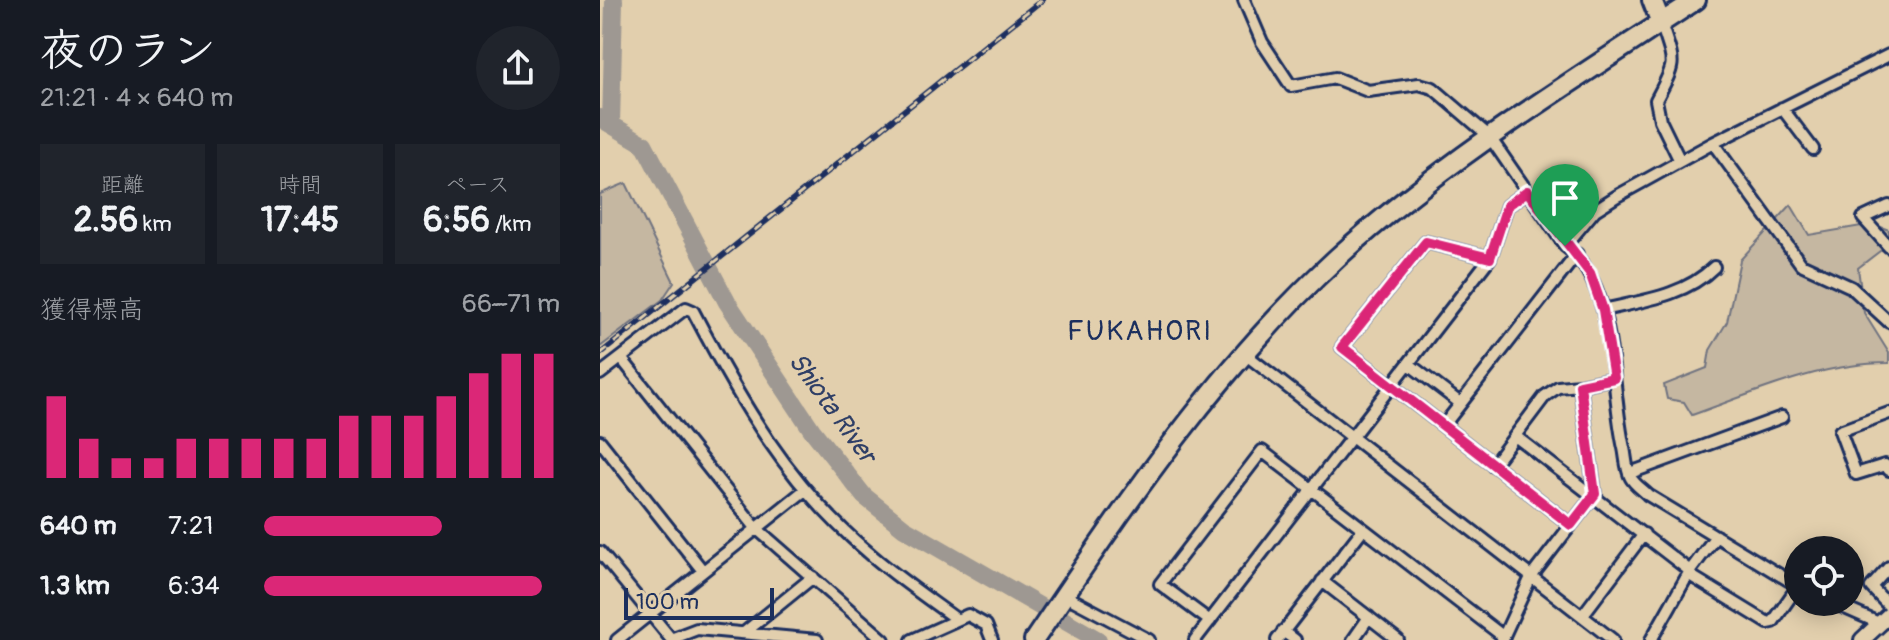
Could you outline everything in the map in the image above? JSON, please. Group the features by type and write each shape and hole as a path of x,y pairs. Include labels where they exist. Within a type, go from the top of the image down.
{"highway":[{"path":"1652,0 1661,23"},
{"path":"1034,640 1145,475 1245,354 1336,259 1413,193 1489,136 1696,0"}],"street":[{"path":"1244,0 1262,42 1291,86 1335,78 1368,91 1419,84 1433,88 1489,136 1565,246 1577,254 1590,273 1603,310 1618,425 1630,473 1648,495 1784,577"},
{"path":"1661,23 1673,64 1670,79 1656,100 1660,120 1680,161"},
{"path":"1565,246 1595,210 1713,143 1889,55"},
{"path":"1782,108 1813,149"},
{"path":"1713,143 1801,264 1851,287 1889,322"},
{"path":"1195,640 1490,258 1507,206 1527,191"},
{"path":"1889,206 1863,218 1889,247"},
{"path":"1490,258 1426,242 1342,347 1571,525"},
{"path":"1444,425 1577,254"},
{"path":"1603,310 1671,293 1699,282 1714,267"},
{"path":"600,374 686,308 693,311 742,405 805,490 867,552 956,619"},
{"path":"1245,354 1613,640"},
{"path":"621,358 756,528 884,640"},
{"path":"1409,364 1460,403"},
{"path":"1493,465 1545,396 1558,387 1614,378"},
{"path":"1210,621 1160,584 1262,451 1503,638 1531,577 1595,494 1580,385"},
{"path":"1889,413 1840,431 1856,474 1885,465 1889,470"},
{"path":"1630,473 1782,417"},
{"path":"1515,436 1595,494 1689,572 1768,623 1773,622 1784,606"},
{"path":"600,441 703,571"},
{"path":"617,640 805,490"},
{"path":"1295,640 1280,636 1363,529"},
{"path":"1582,616 1644,534"},
{"path":"1651,640 1689,572 1716,536"},
{"path":"600,552 671,639 697,629 817,640"},
{"path":"1889,567 1871,587 1889,606"},
{"path":"744,633 813,577"},
{"path":"1322,581 1398,640"},
{"path":"1064,595 1149,640"},
{"path":"1862,640 1884,619 1864,613"},
{"path":"912,640 928,636 968,615 979,620 992,640"},
{"path":"1353,640 1369,617"}],"shaded area":[{"path":"626,183 674,282 662,300 600,347 600,194"},
{"path":"1791,205 1809,235 1873,224 1889,230 1889,244 1858,268 1864,313 1889,353 1889,363 1863,364 1813,373 1692,415 1684,402 1667,399 1664,385 1707,368 1710,350 1727,322 1740,260"}],"waterway":[{"path":"611,124 614,0"},
{"name":"Shiota River","path":"600,118 644,144 727,302 812,430 864,496 904,528 1098,640"}],"railway":[{"path":"600,354 1042,0"}],"district":[{"name":"FUKAHORI","path":"1140,331"}],"route":[{"path":"1527,191 1565,246 1577,254 1590,273 1603,310 1614,378 1580,385 1595,494 1571,525 1342,347 1426,242 1490,258 1507,206 1527,191"}]}
